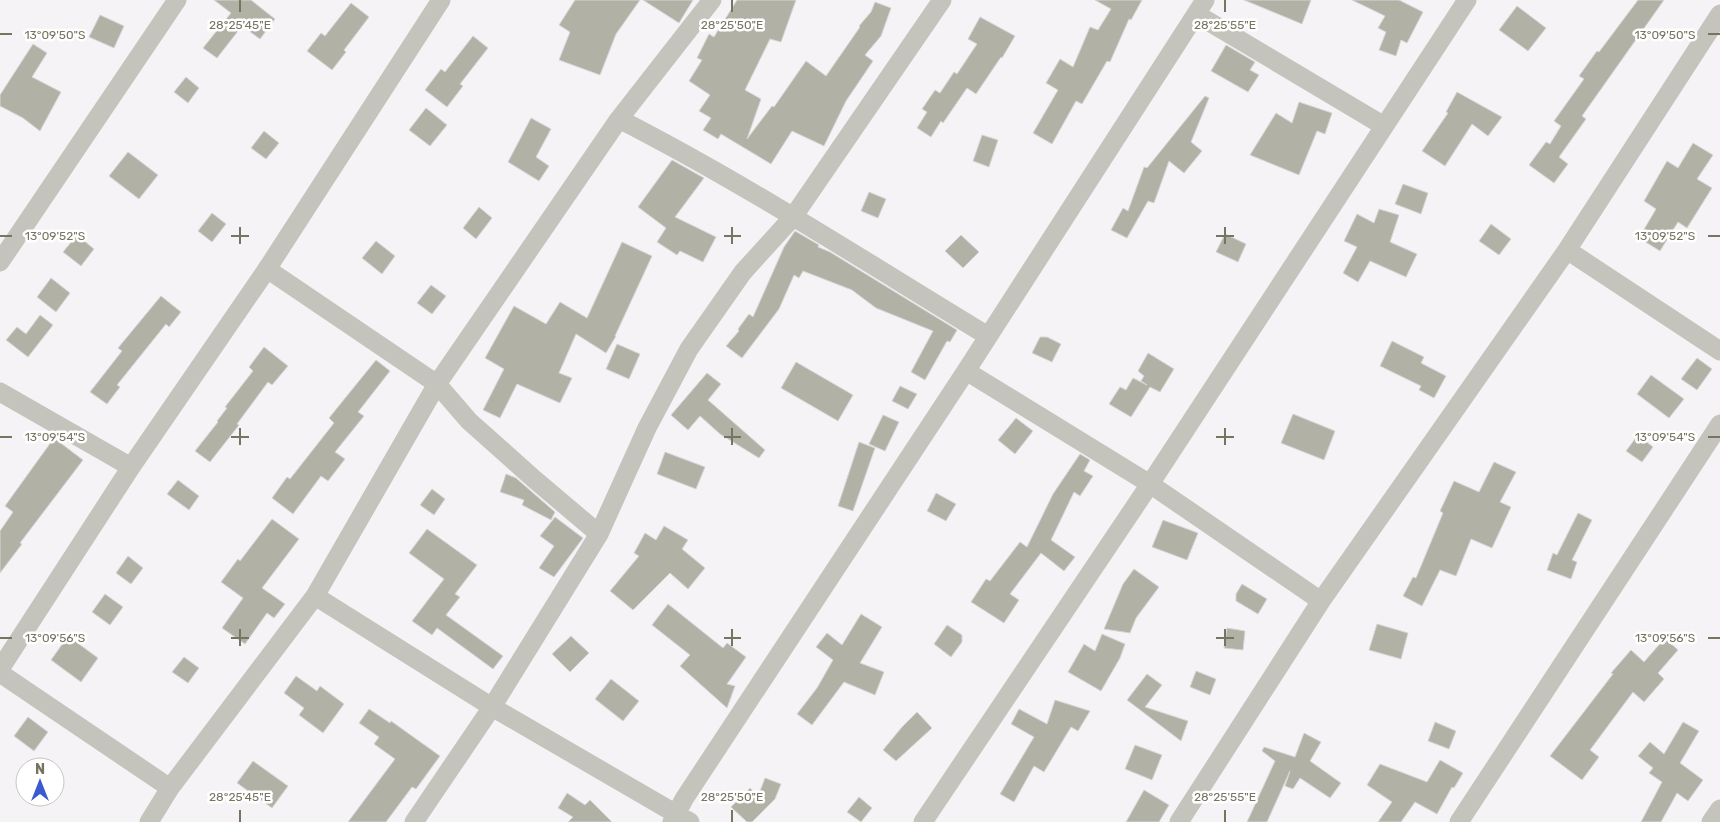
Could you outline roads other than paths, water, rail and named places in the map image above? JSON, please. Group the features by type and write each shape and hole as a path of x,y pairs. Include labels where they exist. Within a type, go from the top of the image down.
{"street":[{"path":"0,262 178,0"},
{"path":"0,669 131,467 267,269 441,0"},
{"path":"149,822 170,788 315,596 437,384 619,119 712,0"},
{"path":"414,822 492,707 598,534 647,428 689,349 743,272 793,216 942,0"},
{"path":"923,822 1150,484 1467,0"},
{"path":"315,596 492,707 680,819 689,791 966,371 1200,7 1384,126"},
{"path":"1179,822 1321,601 1567,250 1720,14"},
{"path":"619,119 668,144 793,216 988,336"},
{"path":"1567,250 1720,351"},
{"path":"267,269 437,384 470,421 598,534"},
{"path":"966,371 1150,484 1321,601"},
{"path":"0,392 131,467"},
{"path":"1459,822 1720,424"},
{"path":"0,673 170,788"},
{"path":"1711,822 1720,809"}]}
